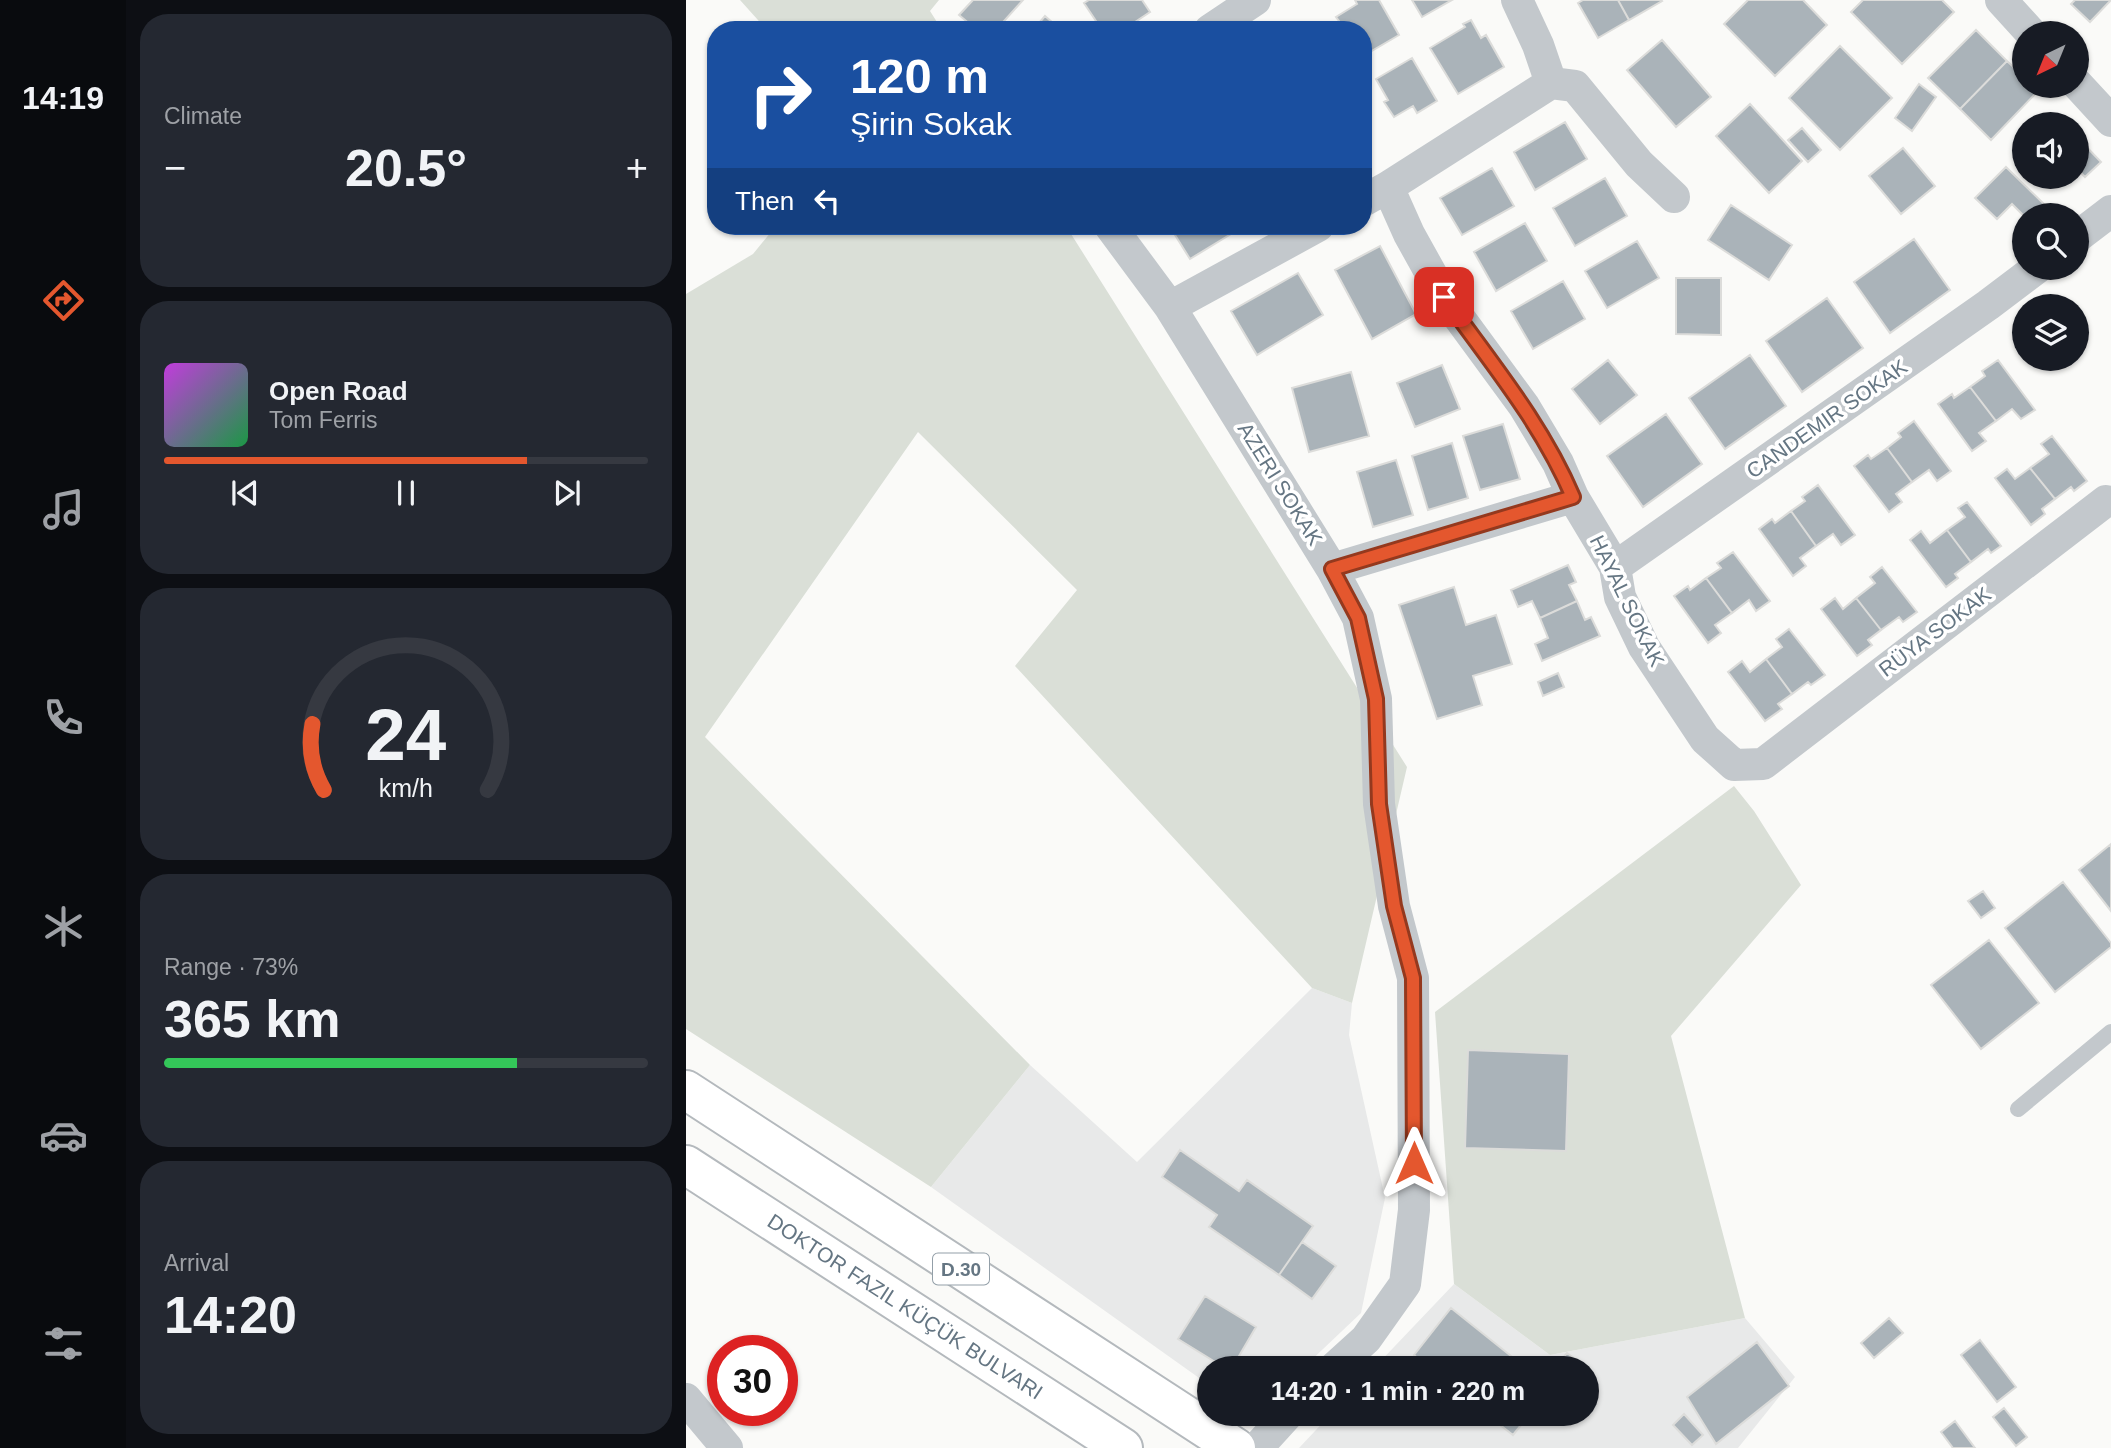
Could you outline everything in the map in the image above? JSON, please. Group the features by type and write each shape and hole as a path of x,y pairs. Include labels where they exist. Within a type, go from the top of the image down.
{"highway":[{"name":"D.30","path":"686,1090 1236,1448"},
{"path":"686,1165 1122,1448"}],"street":[{"path":"1224,21 1255,0"},
{"path":"1517,0 1538,45 1551,82"},
{"path":"2001,0 2020,21"},
{"path":"1376,194 1551,82 1575,86 1639,164 1674,197"},
{"path":"2090,98 2111,121"},
{"name":"HAYAL SOKAK","path":"1376,194 1409,234 1444,297 1524,406 1615,568 1620,597 1644,647 1705,739 1734,765 1763,764"},
{"path":"2089,228 2111,211"},
{"name":"AZERI SOKAK","path":"1117,235 1170,307 1332,569 1358,618 1376,699 1379,804 1394,906 1413,978 1414,1210 1405,1284 1366,1339 1347,1356"},
{"path":"1170,307 1302,235"},
{"name":"CANDEMIR SOKAK","path":"1615,568 2021,280"},
{"path":"1332,569 1573,497"},
{"name":"RÜYA SOKAK","path":"1763,764 2106,501"},
{"path":"686,1399 727,1448"},
{"path":"1257,1448 1277,1426"}],"lane":[{"path":"2018,1109 2111,1032"}],"shaded area":[{"path":"740,0 939,0 930,11 936,21 759,21"},
{"path":"769,235 1072,235 1407,767 1352,1003 1312,988 1015,666 1077,590 918,432 705,737 1030,1065 931,1187 686,1029 686,294 753,254"},
{"path":"1734,786 1754,811 1801,885 1671,1036 1745,1318 1550,1355 1454,1284 1435,1012"},
{"path":"1312,988 1352,1003 1349,1035 1385,1198 1361,1313 1316,1356 1197,1356 1197,1376 931,1187 1030,1065 1137,1162"},
{"path":"1454,1284 1550,1355 1745,1318 1795,1377 1738,1448 1299,1448 1320,1426 1599,1426 1599,1356 1385,1356"}],"building":[{"path":"973,0 1023,0 1004,21 966,21 959,15"},
{"path":"1089,0 1142,0 1150,12 1136,21 1096,21 1084,3"},
{"path":"1355,0 1379,0 1399,35 1372,51 1372,21 1339,21 1336,17 1357,4"},
{"path":"1412,0 1452,0 1422,17"},
{"path":"1583,0 1618,0 1629,20 1598,38 1578,3"},
{"path":"1618,0 1661,0 1662,1 1629,20"},
{"path":"1748,0 1803,0 1827,25 1775,76 1724,24"},
{"path":"1863,0 1942,0 1954,12 1902,64 1851,12"},
{"path":"2075,0 2111,0 2090,22 2071,4"},
{"path":"1471,20 1481,38 1486,35 1504,67 1458,94 1430,48 1465,27 1463,24"},
{"path":"1976,30 2007,61 1960,109 1928,78"},
{"path":"1662,40 1711,97 1676,127 1627,70"},
{"path":"1840,46 1892,98 1840,150 1789,98"},
{"path":"1412,58 1437,101 1417,113 1413,106 1394,117 1384,102 1388,100 1376,79"},
{"path":"2007,61 2012,66 2012,98 2031,98 2018,112 2012,112 2012,118 1991,140 1960,109"},
{"path":"1919,84 1936,97 1912,131 1895,118"},
{"path":"1750,104 1802,161 1769,193 1716,136"},
{"path":"1565,122 1587,159 1535,190 1514,152"},
{"path":"1802,128 1821,150 1808,162 1788,140"},
{"path":"1903,148 1935,186 1901,214 1869,176"},
{"path":"2089,150 2101,162 2089,173"},
{"path":"2006,167 2012,173 2012,189 2029,189 2043,203 2012,203 1997,219 1975,198"},
{"path":"1492,168 1514,206 1462,235 1440,198"},
{"path":"1605,178 1627,216 1575,246 1553,208"},
{"path":"1731,205 1792,245 1769,280 1708,240"},
{"path":"1525,223 1547,261 1496,291 1474,252"},
{"path":"1175,235 1229,235 1190,259"},
{"path":"1914,239 1950,290 1890,333 1854,282"},
{"path":"1637,241 1659,278 1607,308 1585,271"},
{"path":"1380,246 1416,314 1372,339 1335,270"},
{"path":"1298,273 1323,315 1257,355 1231,311"},
{"path":"1676,278 1721,278 1721,335 1676,334"},
{"path":"1563,281 1585,319 1533,349 1511,311"},
{"path":"1827,298 1863,348 1802,392 1766,341"},
{"path":"1750,355 1786,406 1725,449 1689,398"},
{"path":"1608,360 1637,395 1600,424 1572,389"},
{"path":"1998,360 2035,410 2021,419 2012,409 1996,421 1970,387 1985,376 1982,371"},
{"path":"1442,365 1460,409 1415,427 1397,383"},
{"path":"1351,372 1369,436 1309,452 1292,388"},
{"path":"1970,387 1996,421 1979,433 1986,441 1972,451 1938,404 1952,394 1954,398"},
{"path":"1666,414 1702,464 1643,507 1607,456"},
{"path":"1914,421 1951,471 1937,481 1929,470 1912,482 1887,448 1901,437 1898,433"},
{"path":"1503,424 1520,479 1480,490 1463,436"},
{"path":"2052,436 2087,481 2074,491 2071,487 2055,499 2030,468 2049,454 2041,444"},
{"path":"1452,443 1468,498 1428,510 1412,456"},
{"path":"1887,448 1912,482 1896,494 1902,502 1889,512 1854,466 1868,455 1871,459"},
{"path":"1396,460 1413,515 1373,527 1357,472"},
{"path":"2030,468 2055,499 2042,509 2045,514 2031,525 1995,478 2007,469 2015,479"},
{"path":"1818,485 1855,535 1841,545 1833,534 1816,546 1791,511 1805,501 1802,497"},
{"path":"1967,502 2001,546 1991,553 1988,549 1971,562 1947,530 1965,517 1958,508"},
{"path":"1791,511 1816,546 1800,558 1806,566 1793,576 1759,529 1772,519 1775,523"},
{"path":"1947,530 1971,562 1955,574 1958,578 1946,587 1910,540 1921,531 1930,543"},
{"path":"1733,552 1770,601 1756,611 1749,600 1732,613 1706,578 1721,568 1717,563"},
{"path":"1568,565 1576,582 1569,585 1577,601 1540,618 1532,601 1518,607 1511,590"},
{"path":"1882,567 1917,612 1903,622 1899,617 1881,630 1856,598 1875,583 1870,577"},
{"path":"1706,578 1732,613 1715,625 1721,633 1708,643 1674,596 1688,586 1690,590"},
{"path":"1454,587 1466,625 1496,615 1512,664 1473,676 1482,705 1437,719 1399,605"},
{"path":"1835,598 1843,609 1856,598 1881,630 1868,640 1872,645 1857,656 1821,609"},
{"path":"1577,601 1585,620 1591,617 1600,636 1542,661 1535,644 1548,638 1540,618"},
{"path":"1789,629 1825,675 1811,685 1808,682 1792,694 1766,659 1782,647 1776,639"},
{"path":"1766,659 1792,694 1778,704 1782,709 1765,721 1728,672 1742,661 1750,672"},
{"path":"1558,673 1564,687 1543,696 1538,682"},
{"path":"2111,844 2111,911 2079,870"},
{"path":"2063,882 2111,943 2111,947 2055,992 2005,928"},
{"path":"1983,891 1995,908 1981,918 1968,901"},
{"path":"1989,940 2039,1003 1981,1049 1931,985"},
{"path":"1468,1050 1569,1054 1566,1151 1465,1148"},
{"path":"1180,1150 1239,1191 1247,1180 1313,1226 1279,1275 1209,1227 1217,1215 1162,1177"},
{"path":"1302,1242 1336,1266 1312,1299 1279,1275"},
{"path":"1205,1296 1256,1327 1239,1356 1206,1356 1178,1339"},
{"path":"1451,1308 1511,1356 1415,1356"},
{"path":"1889,1318 1903,1333 1874,1358 1861,1343"},
{"path":"1980,1340 2016,1387 1997,1402 1961,1355"},
{"path":"1757,1342 1789,1386 1716,1444 1687,1397"},
{"path":"2004,1408 2027,1437 2016,1446 1993,1417"},
{"path":"1684,1414 1703,1435 1692,1445 1673,1425"},
{"path":"1955,1421 1975,1448 1953,1448 1941,1432"},
{"path":"1501,1426 1520,1426 1513,1435"}],"route":[{"path":"1414,1163 1413,978 1394,906 1379,804 1376,699 1358,618 1332,569 1573,497 1558,463 1524,406 1444,297"}]}
